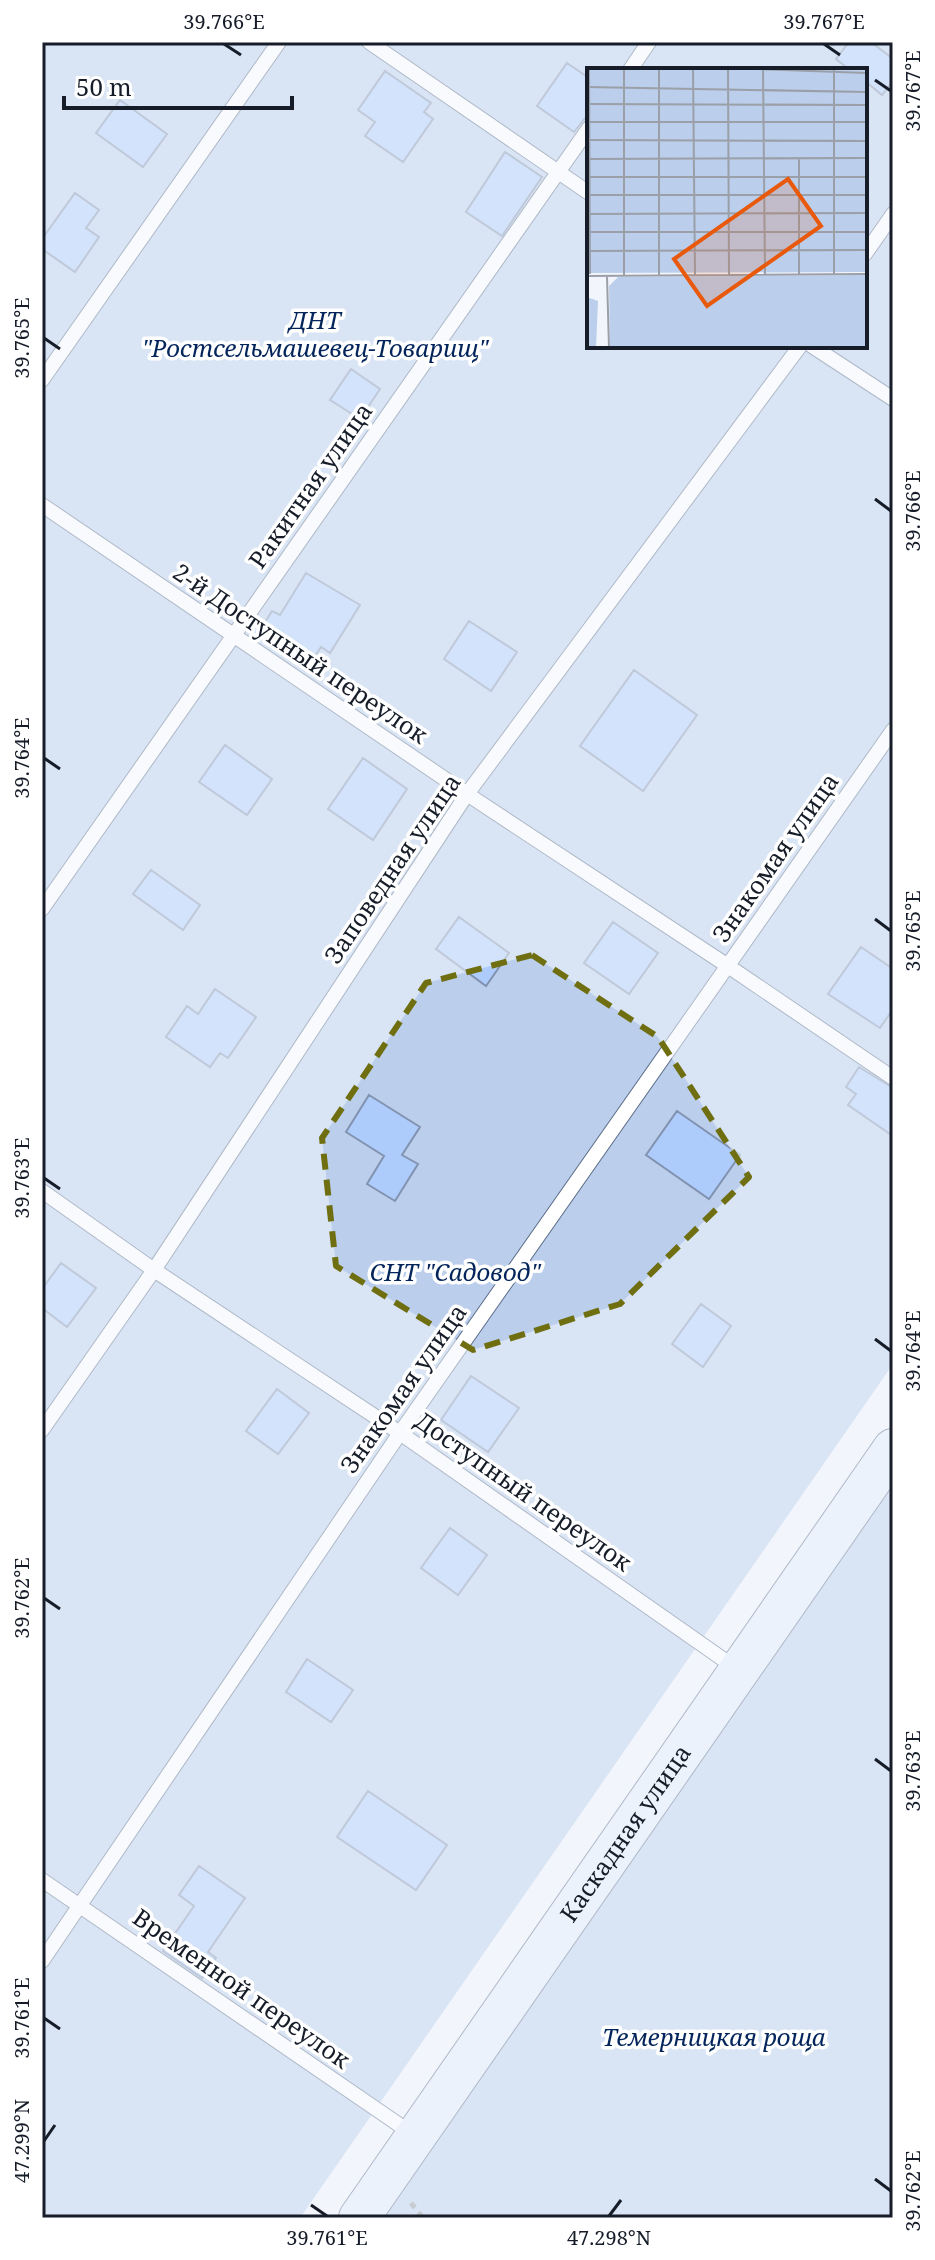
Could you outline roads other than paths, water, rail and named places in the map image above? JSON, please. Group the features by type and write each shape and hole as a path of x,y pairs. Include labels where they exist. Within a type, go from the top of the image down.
{"street":[{"name":"Каскадная улица","path":"359,2218 893,1449"}],"lane":[{"path":"42,380 279,42"},
{"path":"369,42 587,192"},
{"path":"631,68 649,42"},
{"name":"Ракитная улица","path":"42,909 587,131"},
{"path":"867,251 893,214"},
{"name":"Заповедная улица","path":"42,1430 154,1270 467,794 799,348"},
{"path":"815,348 893,399"},
{"name":"2-й Доступный переулок","path":"42,505 893,1078"},
{"name":"Знакомая улица","path":"42,1961 400,1433 893,730"},
{"name":"Доступный переулок","path":"42,1191 154,1270 400,1433 739,1670"},
{"name":"Временной переулок","path":"42,1880 415,2136"}],"park label":[{"name":"ДНТ \"Ростсельмашевец-Товарищ\"","path":"315,335"},
{"name":"СНТ \"Садовод\"","path":"455,1273"},
{"name":"Темерницкая роща","path":"714,2038"}]}
